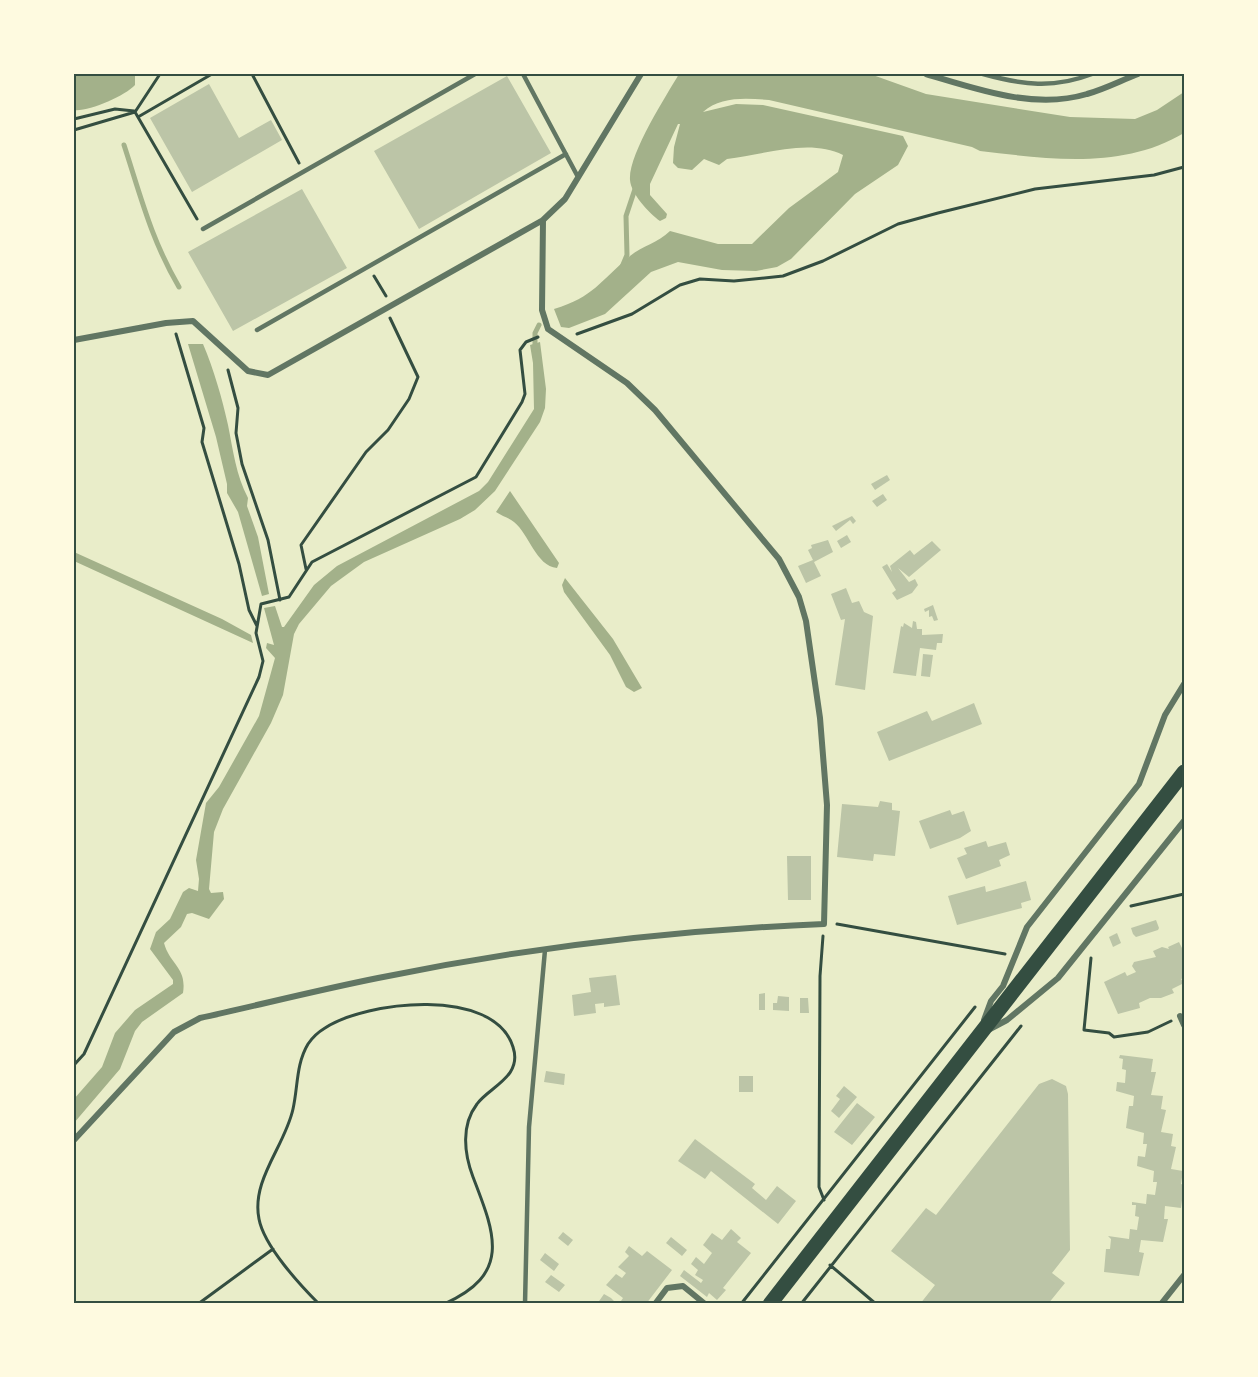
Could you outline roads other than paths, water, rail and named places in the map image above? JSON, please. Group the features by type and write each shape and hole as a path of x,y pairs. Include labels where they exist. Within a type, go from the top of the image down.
{"main road":[{"path":"770,1304 1185,772"}],"street":[{"path":"74,340 173,322 193,321 248,371 268,375 543,220 565,199 641,74"},
{"path":"926,74 1016,97 1048,101 1086,94 1138,74"},
{"path":"74,1140 174,1032 190,1022 379,978 545,950 712,929 824,924 827,805 820,718 806,621 799,597 787,570 655,410 627,383 548,329 542,313 543,220"},
{"path":"979,1035 991,1001 1003,986 1028,927 1139,784 1165,715 1185,684"},
{"path":"979,1035 1007,1020 1058,978 1185,821"},
{"path":"1180,1016 1185,1025"},
{"path":"1161,1304 1185,1275"},
{"path":"655,1304 667,1288 683,1286 705,1304"}],"lane":[{"path":"203,229 475,74"},
{"path":"523,74 578,177"},
{"path":"983,74 1022,83 1050,85 1092,74"},
{"path":"257,330 566,154"},
{"path":"525,1304 529,1126 545,950"}],"waterway":[{"path":"124,145 154,235 179,287"},
{"path":"622,267 627,255 626,216 636,186"},
{"path":"535,350 535,333 539,325"}]}
